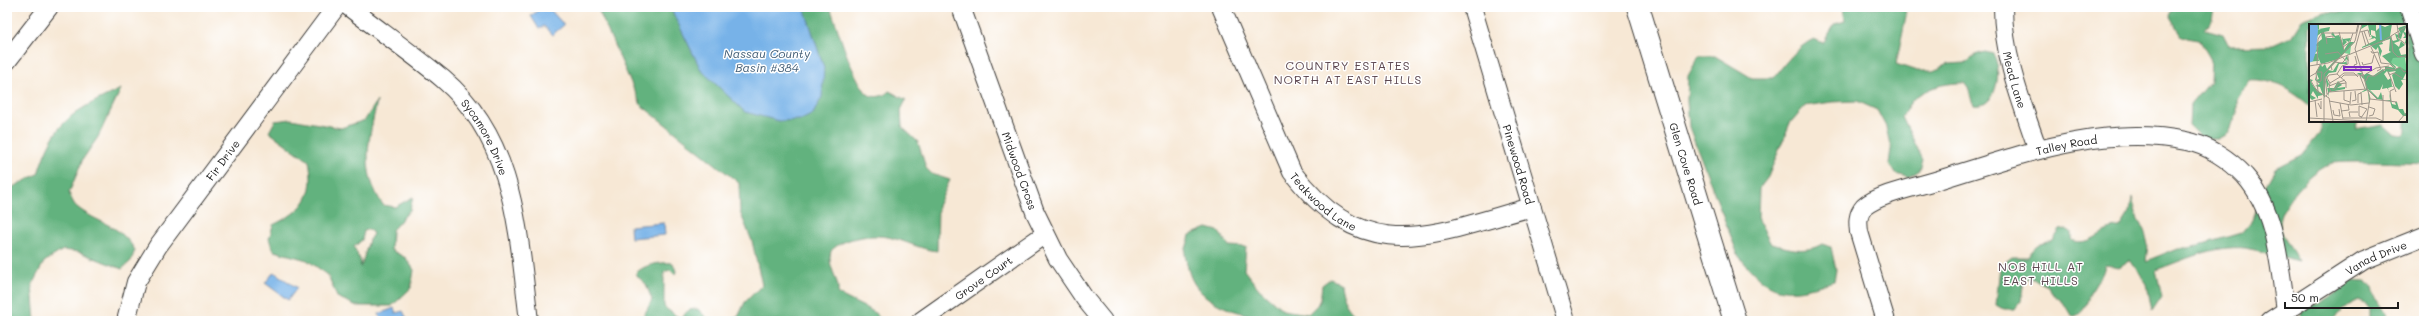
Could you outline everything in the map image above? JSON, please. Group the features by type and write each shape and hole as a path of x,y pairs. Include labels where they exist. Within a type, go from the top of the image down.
{"main road":[{"name":"Glen Cove Road","path":"1638,7 1735,321"}],"street":[{"path":"7,61 49,7"},
{"name":"Fir Drive","path":"126,321 136,282 158,246 336,7"},
{"name":"Sycamore Drive","path":"349,7 444,80 477,117 500,158 515,210 528,321"},
{"name":"Midwood Cross","path":"961,7 1024,185 1046,234 1058,259 1084,299 1103,321"},
{"name":"Teakwood Lane","path":"1221,7 1292,172 1306,190 1325,209 1358,228 1401,237 1432,234 1532,206"},
{"name":"Pinewood Road","path":"1472,7 1566,321"},
{"name":"Mead Lane","path":"2003,7 2005,40 2015,82 2038,150"},
{"path":"2409,7 2424,54"},
{"name":"Talley Road","path":"1886,321 1857,222 1860,213 1865,207 1899,192 2038,150 2099,139 2156,137 2186,141 2220,155 2244,176 2261,200 2273,232 2286,310"},
{"name":"Grove Court","path":"921,321 1046,234"},
{"name":"Vanad Drive","path":"2270,321 2364,260 2424,236"}],"green space":[{"path":"597,7 830,7 849,61 859,82 867,94 877,97 889,91 906,100 901,110 902,127 918,142 926,168 932,174 950,180 938,206 937,251 925,249 892,238 868,236 843,242 831,251 830,262 837,283 838,294 874,312 882,321 733,321 739,315 745,302 762,285 752,241 740,212 739,183 641,105"},
{"path":"1843,7 1905,7 1906,16 1896,64 1917,71 1933,71 1949,64 1965,63 1975,55 1985,52 1993,54 1996,60 1996,87 1993,95 1982,105 1974,105 1965,83 1953,83 1940,86 1927,90 1915,98 1902,116 1923,160 1920,170 1909,177 1895,174 1889,164 1891,149 1886,127 1877,110 1857,101 1832,102 1805,106 1790,123 1768,177 1759,189 1758,220 1771,244 1797,249 1809,249 1822,244 1831,247 1836,270 1834,281 1803,289 1780,289 1770,286 1760,279 1738,255 1689,127 1687,101 1688,76 1699,56 1715,56 1752,78 1774,78 1803,46 1814,39 1823,43 1835,24 1845,21"},
{"path":"2175,7 2214,7 2212,21 2205,29 2223,34 2229,46 2273,45 2291,37 2302,20 2324,12 2345,12 2353,7 2417,7 2418,60 2424,66 2424,164 2346,162 2329,164 2322,167 2306,180 2298,189 2281,215 2280,223 2282,233 2299,261 2245,248 2222,249 2199,254 2156,270 2162,296 2152,311 2147,285 2130,260 2119,267 2105,265 2103,273 2093,287 2084,309 2072,317 2063,302 2051,293 2048,286 2031,278 2024,281 2021,301 2015,309 2003,309 1996,305 2000,266 2012,257 2028,257 2038,246 2044,243 2052,242 2060,230 2066,229 2071,232 2071,240 2079,242 2091,239 2107,231 2120,228 2130,212 2132,198 2138,220 2145,232 2148,245 2146,261 2178,248 2189,248 2241,233 2253,219 2264,188 2275,169 2301,156 2320,133 2321,122 2359,122 2355,130 2384,125 2395,135 2402,136 2406,132 2407,24 2309,24 2309,105 2297,95 2274,83 2249,80 2237,100 2237,113 2228,133 2218,139 2202,139 2189,126 2190,105 2210,81 2211,60 2199,39 2181,36 2169,16"},
{"path":"121,89 98,137 83,159 69,193 77,207 115,229 129,241 135,250 131,261 122,269 79,252 63,250 44,262 32,285 35,321 7,321 7,190 38,174 51,141 59,129 78,111"},
{"path":"377,101 369,142 368,167 376,192 383,205 395,207 413,197 410,210 392,230 391,250 406,258 414,270 411,288 392,306 357,306 337,297 328,275 307,260 274,251 269,239 273,225 293,214 300,207 309,193 311,184 309,161 269,132 275,121 291,119 341,128 365,120","holes":["369,229 373,234 369,240 361,267 360,260 354,247 362,240 364,231"]},
{"path":"1207,228 1218,231 1229,246 1246,247 1244,270 1259,289 1283,310 1308,314 1320,302 1322,285 1330,279 1340,283 1342,295 1346,304 1352,313 1361,321 1288,320 1261,317 1235,311 1213,302 1197,288 1188,268 1185,255 1190,235"},
{"path":"673,263 676,271 675,275 670,270 664,272 664,307 682,320 684,314 688,311 698,309 710,321 641,321 652,300 646,284 635,274 652,264"},
{"path":"2353,281 2366,282 2373,286 2376,297 2387,321 2370,321 2370,310 2365,303 2359,300 2349,305 2332,321 2302,319 2300,314 2303,311 2331,297"}],"water":[{"path":"542,7 548,7 564,25 552,35 544,26 539,29 531,16"},
{"name":"Nassau County Basin #384","path":"670,7 804,7 824,68 822,97 813,114 801,120 779,121 745,112 701,70"},
{"path":"664,223 665,235 631,238 630,226"},
{"path":"274,272 297,288 288,300 265,283"},
{"path":"394,308 396,313 403,311 407,319 382,321 379,314"}],"district":[{"name":"COUNTRY ESTATES NORTH AT EAST HILLS","path":"1348,72"},
{"name":"NOB HILL AT EAST HILLS","path":"2041,273"}]}
